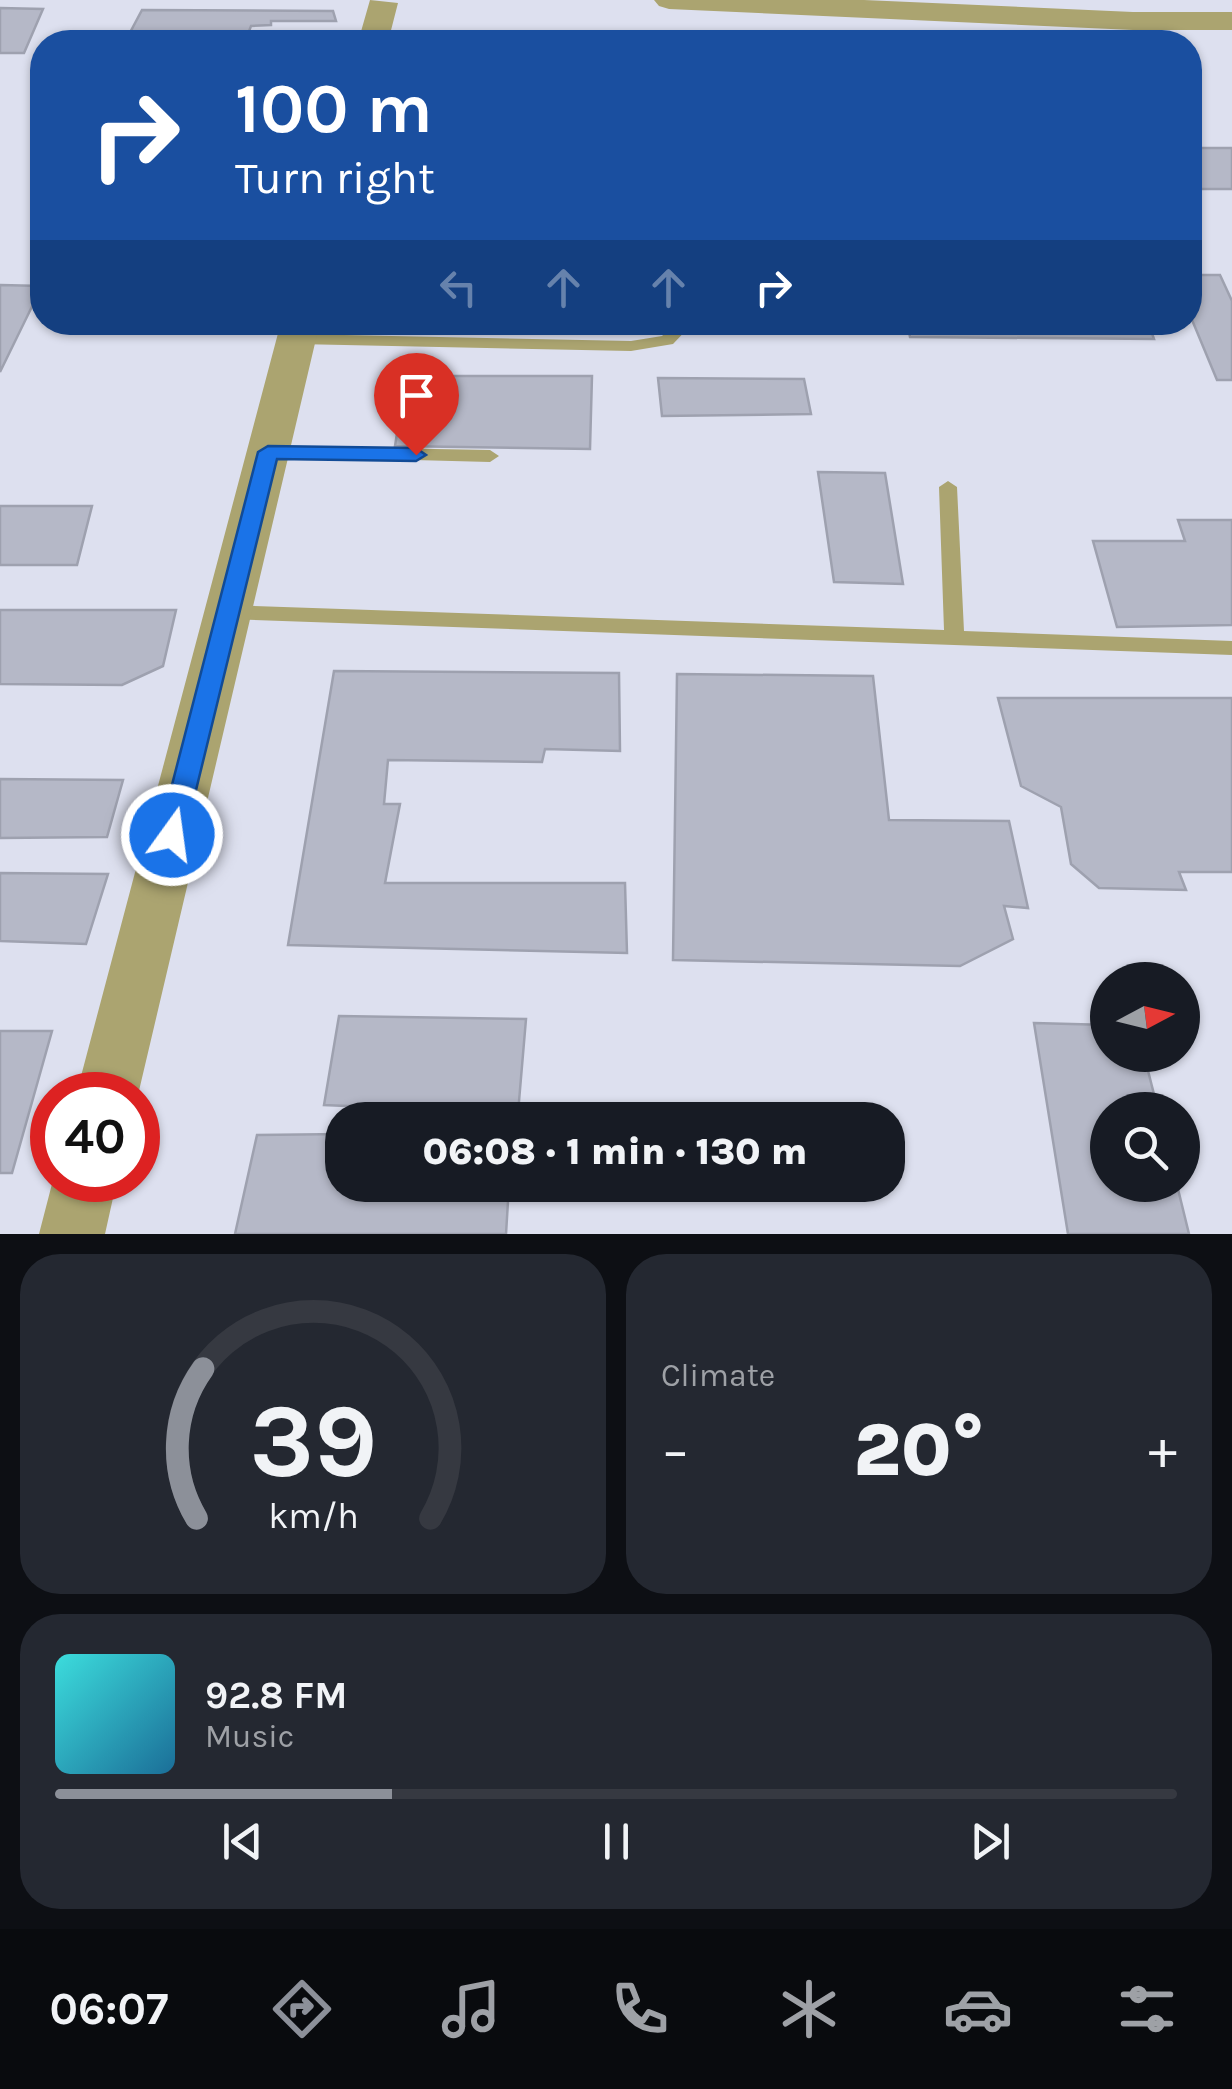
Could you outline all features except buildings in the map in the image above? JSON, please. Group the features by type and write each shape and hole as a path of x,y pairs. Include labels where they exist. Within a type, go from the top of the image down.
{"street":[{"path":"669,0 1133,21 1232,21"},
{"path":"378,30 389,1"},
{"path":"113,1072 298,335"},
{"path":"72,1234 80,1202"}],"lane":[{"path":"403,335 631,346 667,340 672,335"},
{"path":"268,452 490,456"},
{"path":"948,486 954,638"},
{"path":"228,612 1232,648"}],"route":[{"path":"172,835 268,452 416,455"}]}
